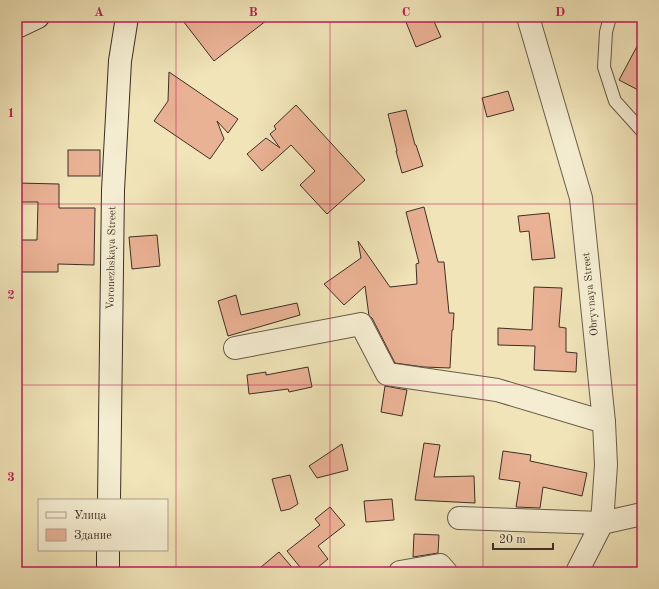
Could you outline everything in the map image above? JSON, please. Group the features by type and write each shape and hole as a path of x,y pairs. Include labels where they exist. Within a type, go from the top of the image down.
{"street":[{"path":"17,27 38,17"},
{"name":"Voronezhskaya Street","path":"109,499 113,190 120,61 127,17"},
{"name":"Obryvnaya Street","path":"528,17 581,198 604,422 606,465 602,523 577,572"},
{"path":"235,348 361,324 387,374 498,390 604,422"},
{"path":"459,518 602,523 642,514"},
{"path":"108,551 108,572"},
{"path":"400,572 440,565 446,572"}],"lane":[{"path":"610,17 606,32 604,67 615,100 642,131"}],"building":[{"path":"180,17 271,17 214,61"},
{"path":"404,17 432,17 441,37 416,47"},
{"path":"642,37 642,92 619,80"},
{"path":"169,72 238,119 228,133 217,121 224,139 210,159 154,121 168,101"},
{"path":"508,91 514,110 487,117 482,98"},
{"path":"296,105 365,180 327,214 300,185 315,171 291,145 262,171 247,154 266,138 280,148 270,134 276,129 274,126"},
{"path":"406,110 415,145 423,166 402,173 388,114"},
{"path":"68,150 100,150 100,176 68,176"},
{"path":"17,183 59,184 59,208 95,208 94,265 58,264 58,272 17,272 17,240 37,240 38,202 17,202"},
{"path":"424,207 438,262 444,262 449,313 454,313 450,368 424,367 395,363 372,318 369,316 365,286 344,305 324,284 361,258 358,241 390,287 417,284 416,264 419,263 406,212"},
{"path":"549,213 555,258 532,260 529,231 520,232 518,216"},
{"path":"157,235 160,266 132,269 129,237"},
{"path":"534,287 562,288 559,327 566,328 566,352 577,353 576,372 534,370 535,346 498,345 498,328 532,330"},
{"path":"236,295 241,315 297,303 300,315 228,336 218,301"},
{"path":"308,367 312,387 289,392 288,389 249,394 247,375 266,372 266,375"},
{"path":"385,386 407,390 402,416 381,412"},
{"path":"424,443 440,445 434,477 474,476 475,503 415,500"},
{"path":"342,444 348,470 317,478 309,466"},
{"path":"503,451 531,455 530,461 587,473 582,496 543,487 540,508 516,507 520,482 499,479"},
{"path":"290,475 298,504 290,509 281,511 272,479"},
{"path":"392,499 394,520 366,522 364,501"},
{"path":"330,507 345,525 318,546 328,559 312,572 304,572 287,551 320,525 315,519"},
{"path":"414,534 439,535 438,553 413,557"},
{"path":"279,552 296,572 255,572"}]}
